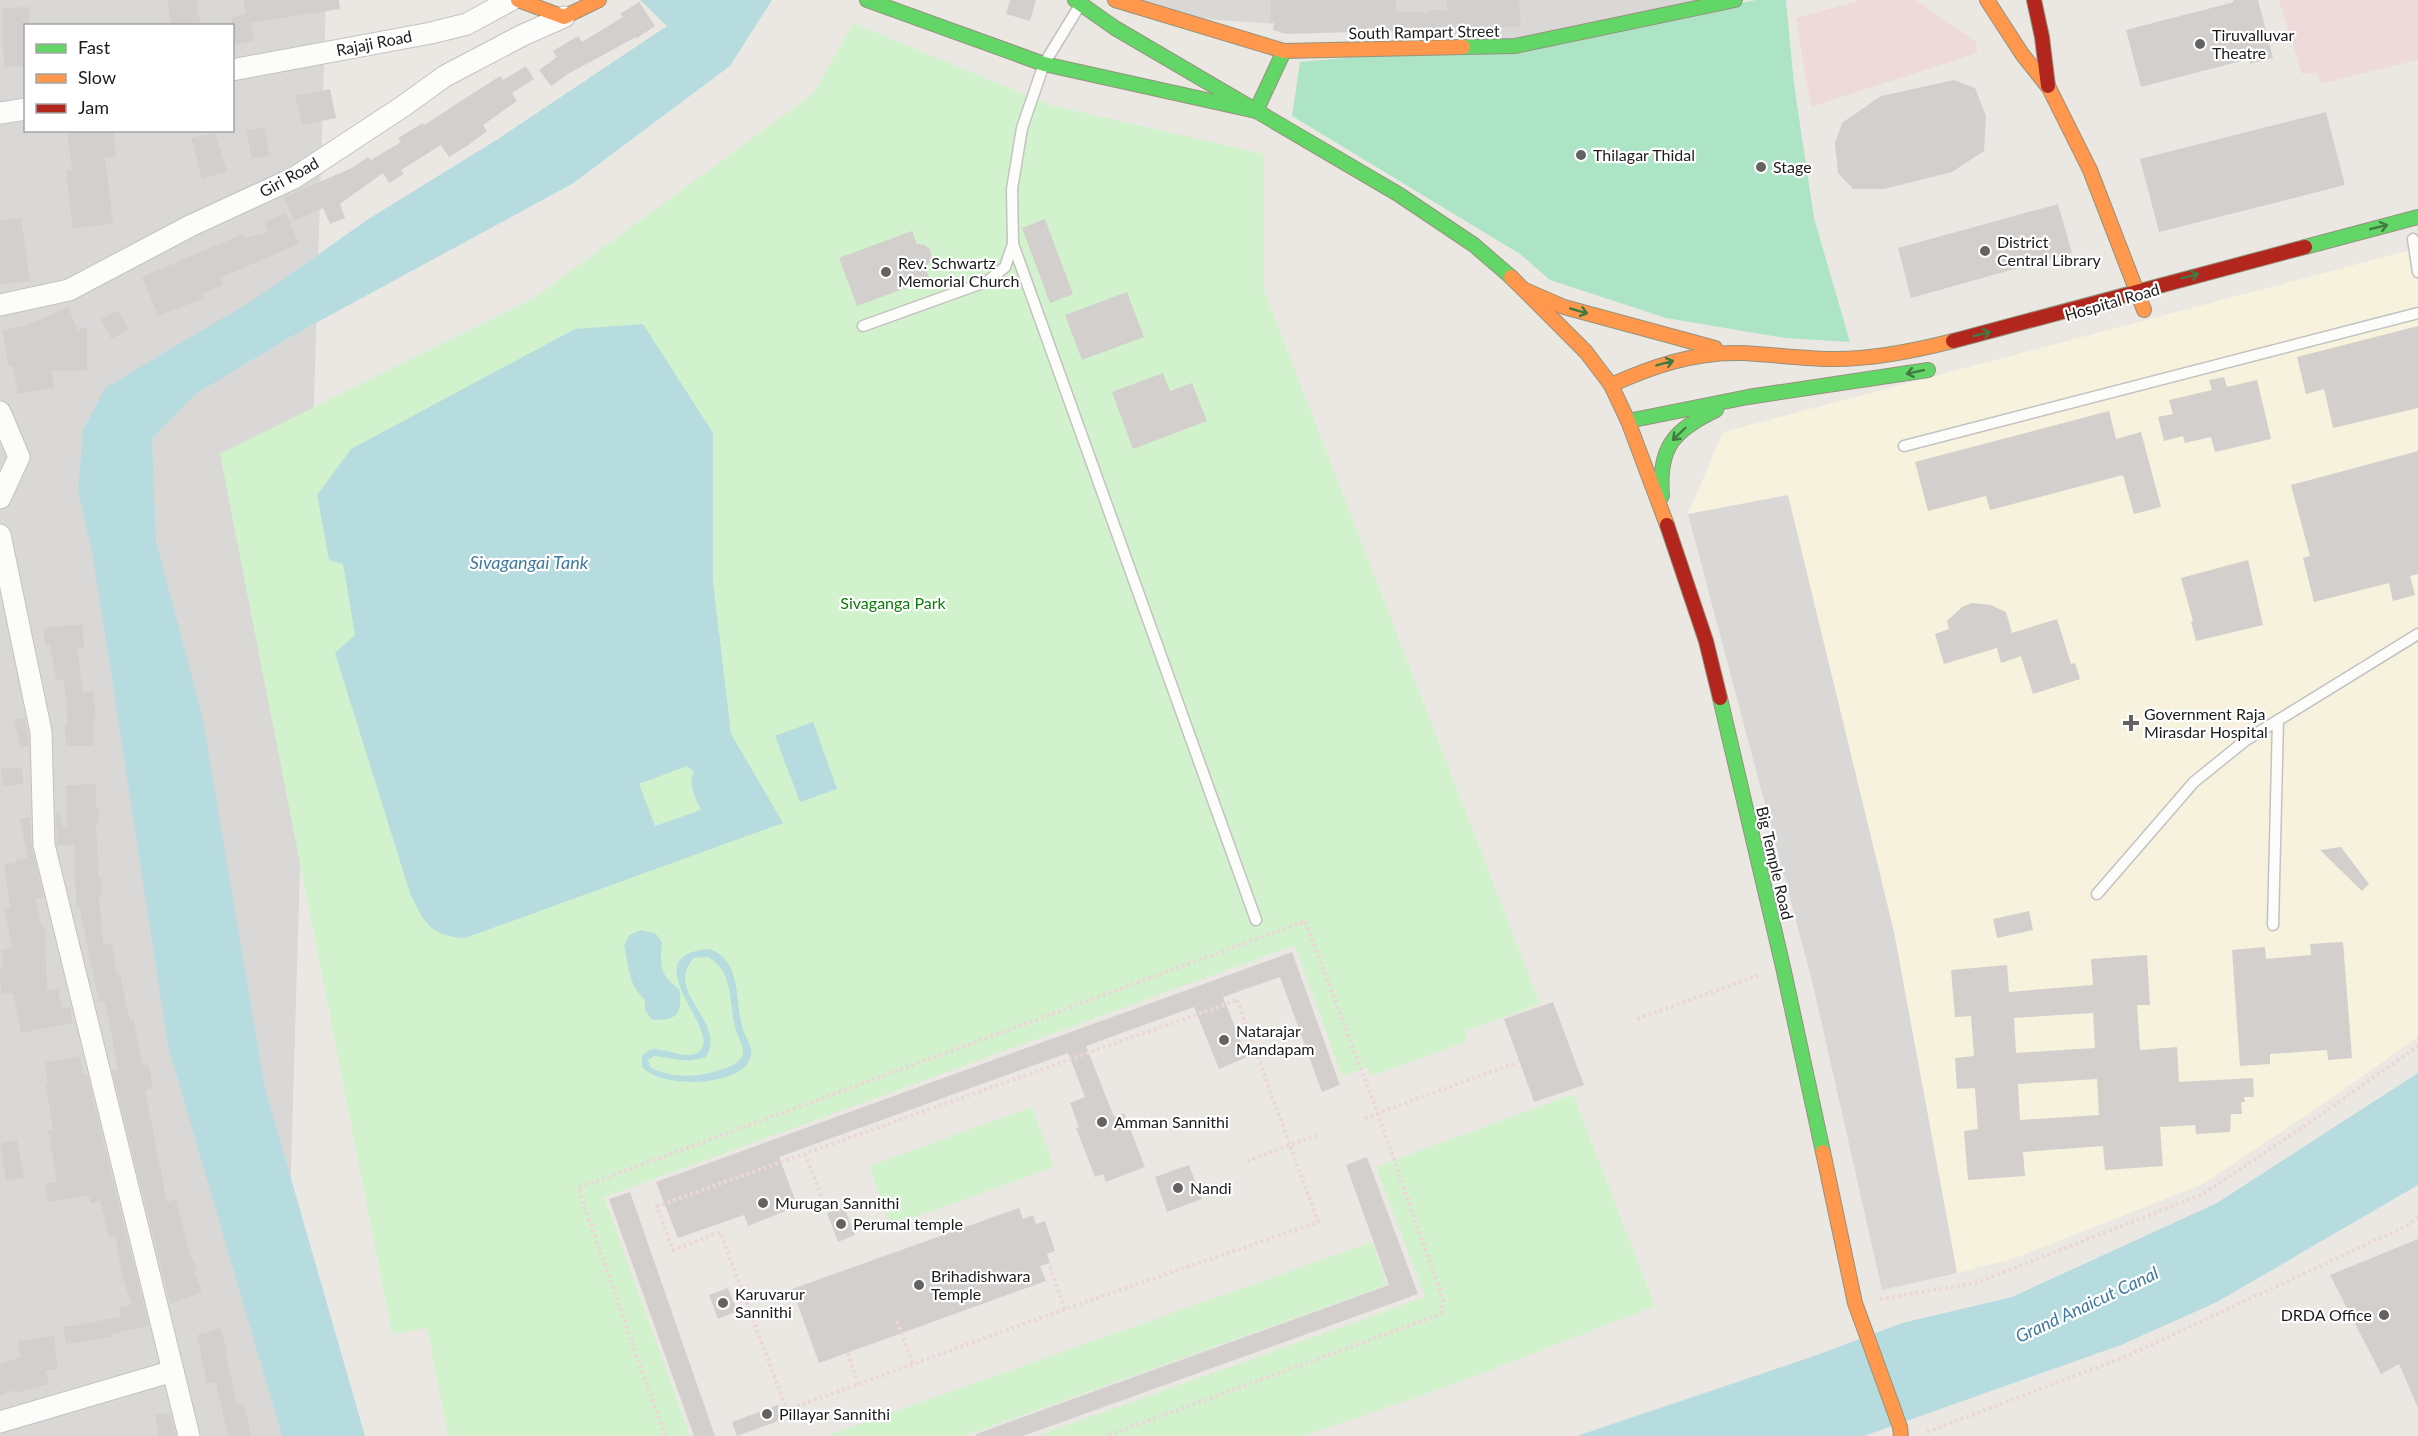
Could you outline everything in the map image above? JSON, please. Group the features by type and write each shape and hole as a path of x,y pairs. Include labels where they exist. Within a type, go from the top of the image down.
{"main road":[{"path":"518,0 564,17 599,0"},
{"path":"867,0 1044,64 1256,111"},
{"name":"South Rampart Street","path":"1115,0 1284,51 1515,46 1735,0"},
{"path":"1987,0 2022,54 2049,88 2090,170 2144,310"},
{"path":"2034,0 2049,88"},
{"path":"1077,2 1114,28 1159,52 1398,194 1474,245 1525,290 1564,307 1736,353"},
{"path":"1256,111 1284,51"},
{"name":"Hospital Road","path":"1736,353 1833,359 1863,358 1948,342 2418,217"},
{"name":"Big Temple Road","path":"1525,290 1586,352 1611,385 1628,421 1666,521 1706,641 1783,967 1856,1303 1900,1431"},
{"path":"1611,385 1648,368 1677,360 1736,353"},
{"path":"1628,421 1662,412 1813,387 1898,376 1942,366"},
{"path":"1666,521 1659,471 1664,452 1676,436 1695,420 1748,397"}],"street":[{"name":"Rajaji Road","path":"234,70 468,24 511,0"},
{"name":"Giri Road","path":"0,305 69,290 190,226 294,178 402,107 444,76 523,35 564,17"},
{"path":"0,113 24,109"},
{"path":"0,412 19,457 0,498"},
{"path":"0,479 19,457"},
{"path":"0,536 41,732 44,845 189,1436"},
{"path":"0,1422 173,1371"}],"lane":[{"path":"1077,2 1044,64 1022,128 1012,189 1013,244 1256,920"},
{"path":"2411,239 2418,272"},
{"path":"863,326 988,281 1005,267 1013,244"},
{"path":"1904,446 2418,313"},
{"path":"2097,894 2194,782 2246,740 2418,634"},
{"path":"2273,925 2278,720"}],"path":[{"path":"664,1436 578,1188 1305,921 1378,1114 1443,1300 1441,1314 1106,1436"},
{"path":"1636,1019 1783,967"},
{"path":"1237,1000 1318,1222 1065,1309 787,1410 720,1232 673,1250 657,1206 805,1154 1237,1000"},
{"path":"1856,1303 1976,1283 2203,1194 2418,1046"},
{"path":"1365,1118 1518,1062"},
{"path":"1247,1161 1317,1135"},
{"path":"805,1154 826,1208"},
{"path":"1926,1432 2127,1356 2406,1226 2418,1217"},
{"path":"1050,1268 1065,1309"},
{"path":"897,1321 913,1364"},
{"path":"848,1353 858,1384"}],"shaded area":[{"path":"0,0 326,0 283,1436 0,1436"},
{"path":"1105,0 1707,0 1525,41 1131,14"},
{"path":"1861,0 1916,0 1976,42 1977,53 1811,107 1796,18"},
{"path":"2279,0 2418,0 2418,60 2321,84 2317,72 2302,74"},
{"name":"Government Raja Mirasdar Hospital","path":"2418,248 2418,1037 2307,1115 2201,1185 2012,1259 1957,1273 1894,932 1688,514 1723,432"},
{"path":"1788,495 1894,932 1957,1273 1882,1290 1813,985 1688,514"}],"green space":[{"name":"Thilagar Thidal","path":"1756,0 1786,0 1794,84 1814,218 1850,342 1785,338 1666,318 1550,280 1520,254 1292,116 1300,62 1600,34"},
{"name":"Sivaganga Park","path":"853,23 1050,105 1264,154 1264,290 1540,1004 1465,1031 1468,1041 1371,1076 1367,1067 1342,1076 1295,945 604,1197 690,1436 448,1436 427,1328 392,1334 220,454 534,298 813,94"},
{"path":"1573,1094 1655,1306 1452,1385 1303,1436 1037,1436 1425,1297 1376,1167"},
{"path":"1032,1107 1054,1167 890,1226 869,1166"},
{"path":"1372,1242 1387,1285 964,1436 826,1436"}],"water":[{"path":"640,0 772,0 730,66 572,184 290,337 194,395 152,439 156,541 202,715 265,1088 365,1436 282,1436 168,1046 92,552 78,491 83,430 105,388 255,299 367,220 498,139 667,26"},
{"name":"Sivagangai Tank","path":"643,324 713,433 713,582 731,734 783,823 465,938 453,937 436,931 424,920 410,893 335,653 355,635 343,564 329,560 317,495 351,449 575,329","holes":["687,766 694,772 691,781 701,810 655,826 639,784"]},
{"path":"813,722 837,789 800,802 775,736"},
{"path":"642,930 656,934 662,942 661,957 664,974 679,989 679,1010 672,1018 651,1019 645,1010 645,1000 635,987 630,975 624,946 629,935"},
{"path":"709,949 714,951 725,960 734,977 741,1021 751,1053 748,1063 727,1077 696,1082 679,1081 664,1079 651,1074 642,1067 642,1056 649,1050 691,1055 702,1048 703,1037 677,977 678,964 687,954","holes":["708,957 721,968 727,981 735,1028 743,1049 741,1058 726,1068 688,1076 668,1074 650,1067 648,1060 654,1056 685,1060 706,1057 710,1044 709,1031 685,983 686,971 694,958"]},
{"name":"Grand Anaicut Canal","path":"2418,1073 2418,1185 2217,1302 2121,1345 1864,1436 1577,1436 1817,1355 1902,1323 2012,1297 2217,1203"}],"building":[{"path":"168,0 196,0 201,24 171,24"},
{"path":"243,0 339,0 340,9 250,23 255,40 234,45 232,18 246,14"},
{"path":"1010,0 1036,0 1030,21 1006,14"},
{"path":"1271,0 1396,0 1396,11 1428,13 1428,10 1447,10 1447,0 1519,0 1521,27 1286,34 1273,30 1274,22 1270,22"},
{"name":"Tiruvalluvar Theatre","path":"2233,0 2258,0 2273,58 2250,64 2249,59 2141,87 2126,30 2234,2"},
{"path":"639,2 655,26 637,38 568,74 551,86 539,70 557,57 553,51 578,36 582,42 623,17 620,14"},
{"path":"29,7 29,24 24,24 24,66 4,67 2,8"},
{"path":"526,66 534,79 512,93 517,101 483,125 487,131 467,146 449,157 441,145 401,170 404,174 389,183 383,173 340,204 345,218 330,224 323,208 294,221 284,197 352,168 368,157 371,160 401,142 398,138 423,123 424,125 500,76 503,80"},
{"path":"1954,80 1975,88 1986,116 1984,151 1952,172 1884,189 1853,189 1838,173 1835,143 1842,123 1881,96"},
{"path":"330,89 336,118 302,125 295,96"},
{"path":"2326,112 2345,185 2159,232 2140,159"},
{"path":"264,127 270,155 252,159 246,131"},
{"path":"67,132 113,132 116,157 105,158 113,224 73,228 66,170 72,170"},
{"path":"215,132 227,172 202,179 191,138"},
{"name":"District Central Library","path":"2058,204 2072,253 1911,298 1898,248"},
{"path":"286,213 299,244 220,278 223,285 202,294 204,299 158,315 142,277 243,234 244,238 268,232 265,222"},
{"path":"21,218 30,281 0,284 0,221"},
{"path":"1045,219 1073,294 1050,303 1022,228"},
{"name":"Rev. Schwartz Memorial Church","path":"912,231 917,244 925,245 930,250 932,259 925,268 930,279 857,306 839,258"},
{"path":"1127,292 1144,337 1082,360 1065,315"},
{"path":"68,307 78,331 87,326 87,371 51,371 54,388 18,394 13,366 9,367 2,330 25,326"},
{"path":"118,310 129,330 111,339 101,319"},
{"path":"2418,326 2418,408 2333,428 2324,389 2306,394 2297,357"},
{"path":"1163,373 1170,391 1192,383 1207,421 1133,449 1112,392"},
{"path":"2224,377 2227,387 2257,380 2271,439 2215,452 2211,437 2185,443 2183,436 2164,441 2158,417 2173,414 2169,400 2212,390 2209,380"},
{"path":"2109,411 2116,439 2141,432 2161,507 2134,514 2123,475 1990,510 1986,496 1928,511 1915,462"},
{"path":"2418,451 2418,574 2410,576 2415,595 2393,601 2389,583 2314,602 2303,558 2310,556 2291,485"},
{"path":"2248,560 2263,625 2196,641 2181,578"},
{"path":"1972,603 1991,605 2006,612 2012,633 2057,619 2071,664 2075,663 2080,679 2033,694 2021,656 2001,663 1997,648 1944,664 1935,634 1949,629 1947,621 1962,607"},
{"path":"83,624 84,648 77,648 83,692 93,691 96,718 94,718 94,746 66,746 65,723 68,723 64,680 56,681 50,645 45,645 43,628"},
{"path":"25,718 29,745 21,747 14,720"},
{"path":"22,767 23,784 3,786 1,769"},
{"path":"96,784 96,807 99,807 99,823 96,823 102,895 99,895 103,945 112,943 117,975 120,975 130,1021 134,1021 142,1065 148,1064 153,1088 145,1090 167,1202 176,1199 190,1257 197,1271 194,1272 202,1292 170,1304 112,1070 118,1069 105,1001 99,1002 79,905 76,905 74,845 57,845 56,812 59,811 63,827 67,826 66,785"},
{"path":"30,817 32,848 44,898 36,899 31,879 42,927 45,927 47,990 58,989 62,1008 70,1007 73,1023 21,1033 13,993 2,994 0,980 0,968 4,967 1,950 13,948 4,909 10,908 4,864 16,863 16,860 28,858 20,819"},
{"path":"2341,847 2369,884 2362,891 2320,850"},
{"path":"2029,911 2033,930 1997,938 1993,919"},
{"path":"2343,942 2352,1058 2328,1060 2327,1050 2270,1054 2270,1064 2240,1066 2232,950 2265,947 2266,959 2311,955 2310,944"},
{"path":"1292,952 1340,1085 1322,1092 1280,977 1223,997 1247,1057 1219,1069 1194,1007 1086,1046 1114,1117 1124,1113 1145,1167 1106,1182 1103,1174 1095,1177 1076,1128 1079,1127 1070,1103 1085,1097 1068,1053 779,1157 796,1202 792,1204 793,1208 748,1226 744,1215 678,1238 656,1182"},
{"path":"2147,955 2150,1005 2137,1005 2140,1050 2177,1047 2179,1082 2253,1078 2254,1097 2244,1097 2245,1102 2241,1102 2242,1114 2231,1114 2230,1132 2196,1134 2195,1125 2160,1127 2163,1166 2105,1170 2103,1146 2023,1152 2025,1176 1968,1180 1964,1131 1978,1129 1975,1088 1957,1089 1955,1058 1974,1056 1971,1016 1955,1017 1951,970 2007,965 2009,992 2093,985 2091,959","holes":["2093,1013 2095,1048 2016,1053 2014,1018","2097,1079 2099,1115 2020,1120 2018,1084"]},
{"path":"1553,1002 1584,1085 1534,1102 1504,1019"},
{"path":"80,1056 83,1075 87,1074 149,1326 111,1334 111,1337 66,1344 63,1327 121,1317 119,1307 132,1304 123,1279 115,1236 109,1237 100,1201 91,1204 88,1195 48,1202 45,1183 57,1182 48,1130 53,1130 45,1062"},
{"path":"17,1140 24,1177 6,1181 0,1144"},
{"path":"1367,1157 1418,1294 1023,1436 976,1436 976,1434 1389,1285 1346,1165"},
{"name":"Nandi","path":"1189,1165 1202,1199 1167,1212 1155,1177"},
{"path":"630,1192 715,1436 694,1436 609,1199"},
{"name":"Perumal temple","path":"844,1207 855,1235 838,1242 827,1213"},
{"name":"Brihadishwara Temple","path":"1019,1208 1023,1219 1033,1215 1036,1224 1045,1221 1055,1251 1047,1254 1050,1263 1040,1266 1046,1281 819,1363 792,1289"},
{"name":"DRDA Office","path":"2418,1239 2418,1408 2399,1364 2381,1374 2330,1275"},
{"name":"Karuvarur Sannithi","path":"728,1288 737,1311 718,1319 709,1295"},
{"path":"220,1328 227,1349 225,1350 237,1404 244,1403 251,1436 228,1436 216,1382 207,1384 197,1335"},
{"path":"54,1336 58,1369 45,1371 49,1384 16,1393 15,1390 0,1396 0,1364 20,1357 18,1341"},
{"name":"Pillayar Sannithi","path":"778,1405 784,1419 737,1436 732,1422"},
{"path":"170,1413 176,1436 159,1436 155,1415"}],"traffic: fast":[{"path":"867,0 1044,64 1256,111 1284,51"},
{"path":"1075,0 1115,28 1398,194 1474,245 1511,277"},
{"path":"1463,47 1515,46 1735,0"},
{"path":"2305,247 2418,217"},
{"path":"1628,421 1748,397 1928,370"},
{"path":"1662,496 1663,465 1672,442 1689,425 1716,410"},
{"path":"1720,698 1783,967 1823,1152"}],"traffic: slow":[{"path":"518,0 564,17 599,0"},
{"path":"1115,0 1284,51 1463,47"},
{"path":"1987,0 2022,54 2049,88 2090,170 2144,310"},
{"path":"1511,277 1586,352 1611,385"},
{"path":"1525,290 1564,307 1715,348"},
{"path":"1667,525 1628,421 1611,385 1657,367 1706,355 1739,353 1850,359 1894,354 1953,341"},
{"path":"1823,1152 1855,1303 1900,1427 1901,1436"}],"traffic: jam":[{"path":"2034,0 2042,37 2048,86"},
{"path":"1953,341 2305,247"},
{"path":"1667,525 1706,641 1720,698"}],"place":[{"name":"Tiruvalluvar Theatre","path":"2200,44"},
{"name":"Thilagar Thidal","path":"1581,155"},
{"name":"Stage","path":"1761,167"},
{"name":"District Central Library","path":"1985,251"},
{"name":"Rev. Schwartz Memorial Church","path":"886,272"},
{"name":"Government Raja Mirasdar Hospital","path":"2131,723"},
{"name":"Natarajar Mandapam","path":"1224,1040"},
{"name":"Amman Sannithi","path":"1102,1122"},
{"name":"Nandi","path":"1178,1188"},
{"name":"Murugan Sannithi","path":"763,1203"},
{"name":"Perumal temple","path":"841,1224"},
{"name":"Brihadishwara Temple","path":"919,1285"},
{"name":"Karuvarur Sannithi","path":"723,1303"},
{"name":"DRDA Office","path":"2384,1315"},
{"name":"Pillayar Sannithi","path":"767,1414"}]}
